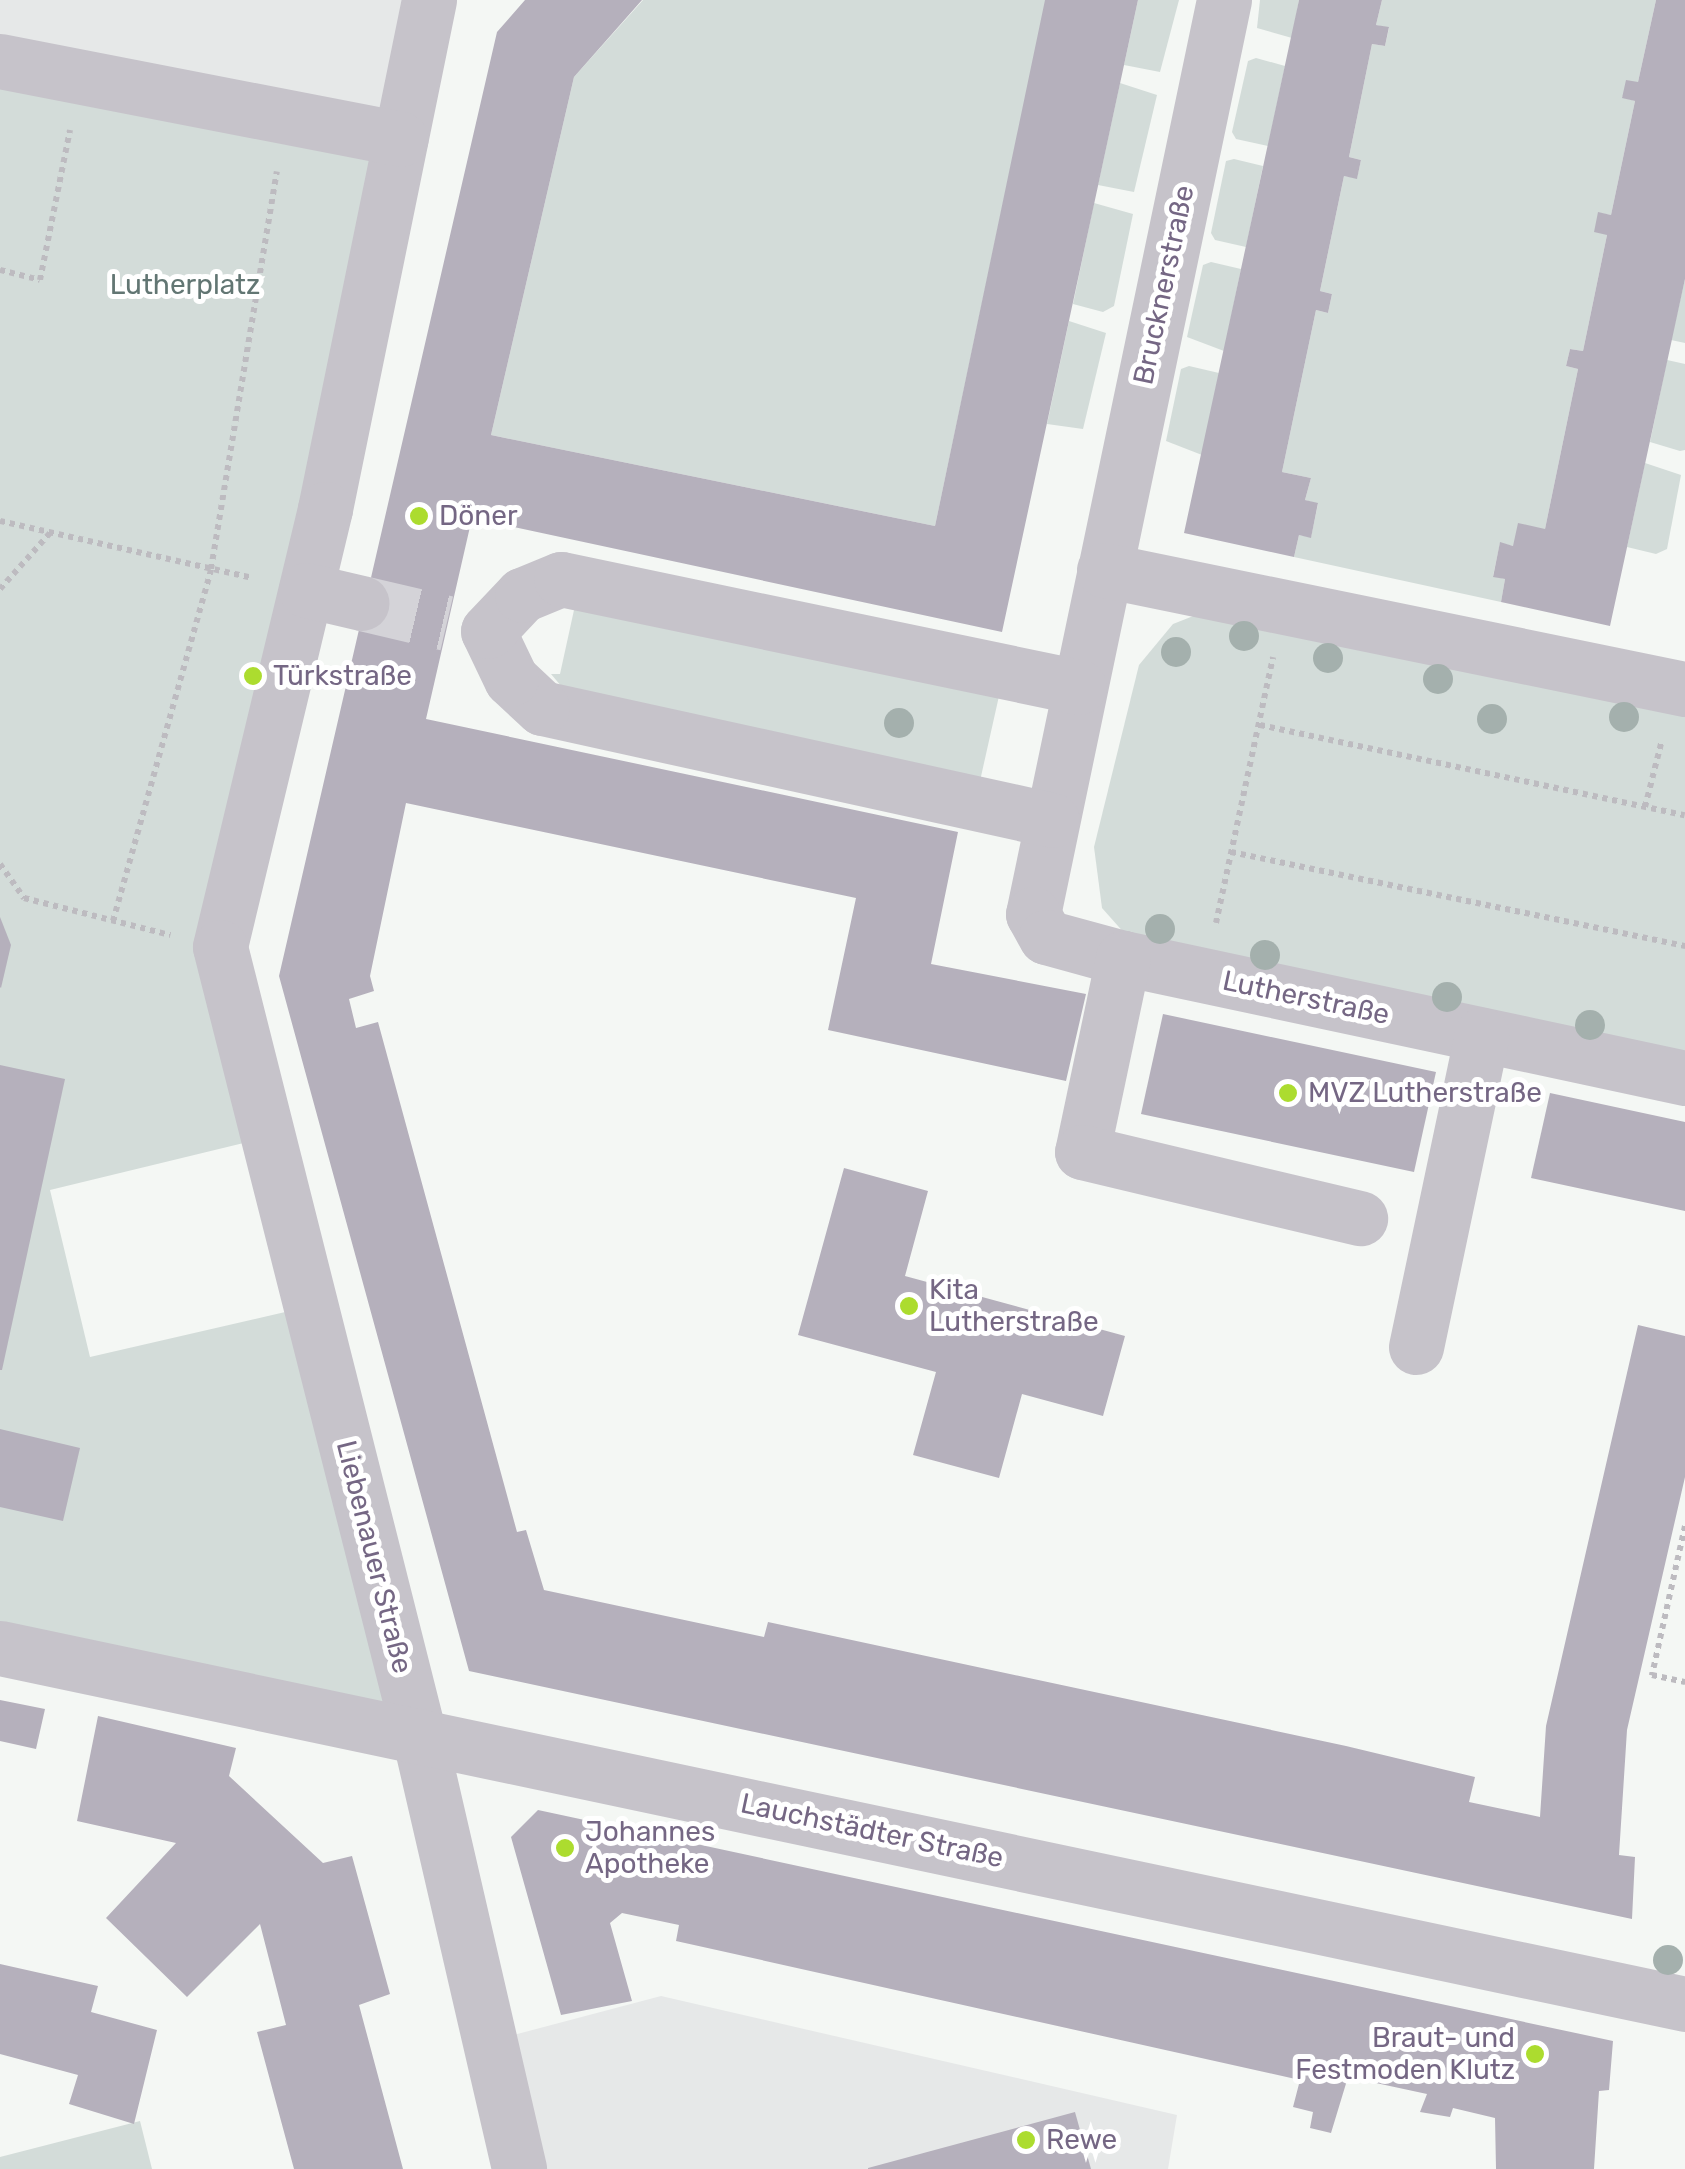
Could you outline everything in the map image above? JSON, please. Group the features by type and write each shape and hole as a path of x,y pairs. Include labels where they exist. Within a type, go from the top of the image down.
{"street":[{"path":"220,947 306,590 430,0"},
{"name":"Brucknerstraße","path":"1104,570 1224,0"},
{"path":"0,61 400,139"},
{"path":"1104,570 1283,607 1682,673"},
{"name":"Lutherstraße","path":"1104,570 1034,914 1046,936 1123,958 1685,1078"},
{"path":"1052,820 542,708 511,679 468,627 522,595 561,579 1079,687"},
{"path":"306,590 362,603"},
{"name":"Liebenauer Straße","path":"220,947 419,1735 519,2169"},
{"path":"1123,958 1082,1152 1360,1218"},
{"path":"1416,1347 1482,1035"},
{"name":"Lauchstädter Straße","path":"0,1648 1685,2004"}],"path":[{"path":"0,270 40,280 81,78"},
{"path":"114,921 211,569 285,119"},
{"path":"0,521 306,590"},
{"path":"0,589 50,534"},
{"path":"1204,976 1283,607"},
{"path":"1645,806 1682,673"},
{"path":"1260,725 1685,814"},
{"path":"1232,852 1685,946"},
{"path":"0,864 24,898 220,947"},
{"path":"1685,1526 1652,1675 1685,1682"}],"shaded area":[{"path":"0,0 429,0 400,139 0,61"},
{"path":"661,1996 1177,2115 1168,2169 543,2169 506,2037"}],"green space":[{"path":"643,0 1046,0 935,526 491,435 574,77"},
{"path":"1138,0 1179,0 1160,72 1124,65"},
{"path":"1260,0 1299,0 1292,38 1257,28"},
{"path":"1382,0 1656,0 1638,82 1622,97 1635,101 1611,215 1599,213 1607,235 1583,351 1570,349 1566,366 1578,369 1545,529 1513,546 1500,543 1493,576 1505,579 1501,602 1294,557 1299,535 1311,537 1318,504 1305,500 1311,478 1282,472 1316,310 1328,313 1332,294 1320,291 1344,176 1357,178 1361,160 1349,157 1372,44 1385,46 1389,28 1376,25"},
{"path":"1256,58 1285,66 1268,146 1236,139 1232,132 1248,61"},
{"name":"Lutherplatz","path":"0,61 400,139 220,947 268,1137 50,1190 90,1357 311,1306 419,1735 0,1648"},
{"path":"1120,83 1157,95 1134,192 1098,185"},
{"path":"1234,159 1263,166 1246,247 1215,240 1211,233 1226,161"},
{"path":"1094,203 1133,214 1114,306 1103,312 1073,304"},
{"path":"1211,262 1241,269 1224,351 1187,337 1203,265"},
{"path":"1685,279 1685,343 1671,340"},
{"path":"1069,321 1106,333 1083,429 1047,424"},
{"path":"1667,360 1685,364 1685,450 1680,451 1650,442"},
{"path":"1189,366 1219,373 1202,455 1166,441 1181,369"},
{"path":"1645,463 1681,475 1667,549 1656,554 1627,547"},
{"path":"566,605 999,696 980,781 567,693 551,674 560,674 574,610"},
{"path":"1201,613 1685,713 1685,1062 1126,935 1102,908 1094,847 1139,665 1173,624"},
{"path":"140,2121 152,2169 0,2169 0,2157"}],"building":[{"path":"525,0 642,0 574,77 491,435 935,526 1045,0 1138,0 1002,632 472,518 426,719 958,832 931,964 1086,994 1066,1081 828,1030 856,898 406,803 370,976 374,991 349,999 356,1028 378,1022 517,1532 526,1530 544,1590 764,1637 768,1622 1346,1746 1475,1777 1469,1802 1540,1817 1546,1726 1638,1325 1685,1336 1685,1477 1627,1730 1619,1855 1635,1857 1632,1919 469,1671 279,976 497,32"},
{"path":"1299,0 1382,0 1376,25 1389,27 1385,46 1372,44 1349,157 1361,160 1357,179 1344,176 1320,291 1332,294 1328,313 1316,310 1282,472 1311,478 1305,500 1318,503 1311,538 1299,535 1294,557 1184,533"},
{"path":"1656,0 1685,0 1685,279 1610,626 1501,602 1505,579 1493,577 1500,542 1513,546 1518,523 1545,529 1578,369 1566,366 1570,349 1583,351 1607,235 1594,232 1598,212 1611,215 1635,101 1622,98 1626,80 1638,82"},
{"path":"0,917 11,945 1,988 0,987"},
{"name":"MVZ Lutherstraße","path":"1163,1014 1436,1072 1414,1172 1141,1114"},
{"path":"0,1065 65,1079 2,1370 0,1370"},
{"path":"1550,1093 1685,1122 1685,1211 1531,1178"},
{"name":"Kita Lutherstraße","path":"844,1168 928,1191 905,1276 1125,1336 1103,1416 1022,1394 999,1478 913,1455 936,1372 798,1335"},
{"path":"0,1429 80,1448 63,1521 0,1507"},
{"path":"0,1700 45,1709 36,1749 0,1741"},
{"path":"98,1716 236,1748 229,1776 323,1863 352,1856 390,1994 359,2005 403,2169 294,2169 257,2032 286,2025 260,1924 187,1997 106,1918 176,1843 77,1821"},
{"path":"538,1810 1613,2041 1609,2090 1599,2091 1594,2169 1496,2169 1495,2118 1453,2108 1450,2117 1420,2112 1427,2094 1348,2077 1331,2133 1310,2128 1313,2112 1293,2107 1300,2080 676,1941 679,1925 622,1913 610,1923 632,2001 561,2015 511,1837"},
{"path":"0,1964 98,1986 91,2012 157,2030 134,2124 69,2104 78,2075 0,2054"},
{"name":"Rewe","path":"1075,2112 1091,2169 868,2169 868,2168"}],"tunnel":[{"path":"362,603 447,623"}],"place":[{"name":"Döner","path":"419,516"},
{"name":"Türkstraße","path":"253,676"},
{"name":"MVZ Lutherstraße","path":"1288,1093"},
{"name":"Kita Lutherstraße","path":"909,1306"},
{"name":"Johannes Apotheke","path":"565,1848"},
{"name":"Braut- und Festmoden Klutz","path":"1535,2054"},
{"name":"Rewe","path":"1026,2140"}]}
